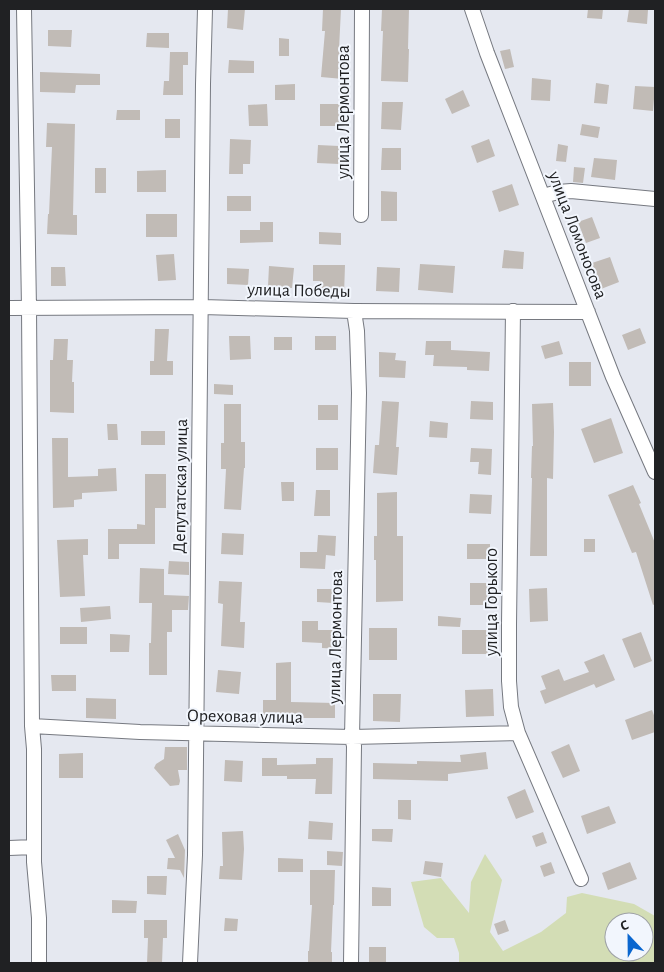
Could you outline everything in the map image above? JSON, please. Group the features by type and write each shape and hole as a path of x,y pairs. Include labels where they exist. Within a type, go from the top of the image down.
{"street":[{"path":"24,9 32,726 34,749 34,847 39,918 39,963"},
{"name":"Депутатская улица","path":"190,963 195,856 205,9"},
{"name":"улица Лермонтова","path":"361,216 362,9"},
{"name":"улица Ломоносова","path":"472,9 487,53 613,377 655,472"},
{"path":"543,196 571,191 655,199"},
{"name":"улица Победы","path":"9,308 202,306 354,311 588,312"},
{"name":"улица Лермонтова","path":"351,963 354,746 352,737 359,393 357,331 354,311"},
{"name":"улица Горького","path":"513,311 509,681 511,707 518,733 581,879"},
{"name":"Ореховая улица","path":"32,726 196,734 352,737 518,733"},
{"path":"9,848 34,847"}],"green space":[{"path":"485,854 502,880 490,932 503,951 541,932 566,913 567,897 582,893 634,904 648,912 604,912 604,962 654,962 654,915 655,963 459,963 459,953 454,938 437,938 424,927 411,882 441,878 469,913 471,882"}],"building":[{"path":"228,9 245,9 243,30 227,28"},
{"path":"323,9 341,9 339,49 345,50 343,79 321,77 325,31 322,31"},
{"path":"382,9 409,9 408,82 381,81"},
{"path":"588,9 603,9 602,19 587,18"},
{"path":"629,9 648,10 647,24 627,22"},
{"path":"48,30 72,30 71,47 48,46"},
{"path":"147,33 169,33 169,48 146,47"},
{"path":"279,38 289,39 289,56 279,56"},
{"path":"510,49 514,67 505,69 500,51"},
{"path":"170,52 188,52 188,65 183,65 183,95 163,95 164,81 169,81"},
{"path":"229,60 254,61 254,73 228,73"},
{"path":"40,72 100,74 100,85 76,85 75,93 40,92"},
{"path":"532,78 551,80 550,101 531,100"},
{"path":"596,83 609,85 607,104 594,103"},
{"path":"295,84 295,100 275,100 275,85"},
{"path":"635,86 655,87 653,111 633,109"},
{"path":"463,90 470,106 452,114 445,99"},
{"path":"382,102 403,102 401,130 381,129"},
{"path":"267,104 268,126 249,126 248,105"},
{"path":"320,104 341,104 340,126 320,126"},
{"path":"117,110 140,110 140,120 116,120"},
{"path":"165,119 180,119 180,138 165,138"},
{"path":"47,123 75,124 73,215 77,215 77,235 47,234 52,147 46,147"},
{"path":"582,124 600,127 598,138 580,135"},
{"path":"230,139 251,140 250,164 243,164 243,174 229,174"},
{"path":"489,139 495,156 477,163 471,146"},
{"path":"558,144 568,146 566,162 556,161"},
{"path":"318,145 339,146 339,164 317,163"},
{"path":"382,148 401,148 401,170 381,170"},
{"path":"594,158 617,160 615,180 591,177"},
{"path":"574,167 585,168 583,183 573,182"},
{"path":"95,168 106,168 106,193 95,193"},
{"path":"166,170 166,192 137,192 137,171"},
{"path":"512,184 519,205 499,212 492,191"},
{"path":"381,191 397,192 397,221 381,221"},
{"path":"227,196 251,196 251,211 227,211"},
{"path":"146,214 177,214 177,237 146,237"},
{"path":"592,217 600,238 586,243 578,222"},
{"path":"260,222 273,222 273,242 240,243 240,230 260,230"},
{"path":"319,232 341,233 341,245 319,244"},
{"path":"504,250 524,252 523,269 502,268"},
{"path":"174,254 176,280 158,281 156,255"},
{"path":"610,257 619,282 601,289 592,263"},
{"path":"420,264 455,266 453,293 418,290"},
{"path":"313,265 345,265 344,295 320,295 320,281 313,281"},
{"path":"269,266 294,268 292,288 268,286"},
{"path":"51,267 65,267 66,286 51,286"},
{"path":"377,267 400,268 399,292 376,291"},
{"path":"227,268 249,269 248,285 227,284"},
{"path":"640,328 646,343 628,350 622,335"},
{"path":"155,329 169,329 167,361 173,361 173,375 150,375 150,361 154,361"},
{"path":"229,336 250,336 251,359 230,360"},
{"path":"315,336 336,336 336,350 315,350"},
{"path":"274,337 292,337 292,350 274,350"},
{"path":"54,339 68,339 67,360 73,360 74,413 50,412 50,360 53,360"},
{"path":"426,341 451,341 451,350 490,352 489,371 467,370 467,367 433,366 434,355 425,355"},
{"path":"559,341 563,354 545,359 541,346"},
{"path":"379,352 396,353 395,360 406,361 405,378 379,377"},
{"path":"569,362 591,362 591,386 569,386"},
{"path":"214,384 233,385 233,395 214,394"},
{"path":"382,401 399,402 396,447 399,447 397,475 373,473 375,445 379,445"},
{"path":"471,401 493,402 493,420 470,419"},
{"path":"553,403 553,479 547,478 547,556 530,556 533,446 532,404"},
{"path":"224,404 241,404 241,442 245,442 245,468 241,510 224,509 226,469 221,469 221,443 224,443"},
{"path":"318,405 338,405 338,420 318,420"},
{"path":"611,418 623,453 594,463 581,429"},
{"path":"430,421 448,423 447,438 429,437"},
{"path":"107,424 117,424 118,440 108,440"},
{"path":"141,431 165,431 165,445 141,445"},
{"path":"52,438 68,438 68,477 98,476 98,469 116,468 117,491 82,493 82,499 74,500 74,507 53,508"},
{"path":"316,448 338,448 338,470 316,470"},
{"path":"471,448 492,449 491,475 478,474 479,462 470,462"},
{"path":"145,474 166,474 166,508 155,508 155,544 119,544 119,559 108,559 108,529 137,529 137,524 145,525"},
{"path":"281,482 294,482 294,501 282,501"},
{"path":"633,485 655,543 655,604 653,605 636,552 632,553 608,495"},
{"path":"316,490 330,490 330,516 314,516"},
{"path":"397,492 397,536 403,536 403,601 376,602 374,536 377,536 377,493"},
{"path":"470,494 492,495 491,514 469,513"},
{"path":"222,533 244,534 243,555 221,554"},
{"path":"318,535 336,536 335,556 326,555 325,569 300,568 300,552 317,552"},
{"path":"88,539 88,555 83,555 85,596 60,597 57,540"},
{"path":"584,539 595,539 595,552 584,552"},
{"path":"467,544 490,544 490,559 467,559"},
{"path":"169,561 189,562 189,575 168,574"},
{"path":"140,568 164,569 164,595 189,596 188,610 172,610 172,632 167,632 167,675 149,675 152,603 139,603"},
{"path":"219,581 242,582 240,622 245,622 244,648 221,646 223,604 218,603"},
{"path":"470,583 496,583 496,605 470,605"},
{"path":"547,588 548,621 530,622 529,589"},
{"path":"317,589 334,589 333,603 317,602"},
{"path":"110,606 111,619 81,622 80,608"},
{"path":"438,616 461,618 460,627 438,626"},
{"path":"302,621 318,621 318,630 342,630 342,649 322,648 322,643 302,642"},
{"path":"60,627 87,627 87,644 60,644"},
{"path":"369,628 397,628 397,660 369,660"},
{"path":"462,630 488,630 488,654 462,654"},
{"path":"641,632 652,661 634,668 622,639"},
{"path":"110,634 130,635 129,652 110,652"},
{"path":"604,654 615,680 596,688 594,684 545,704 540,691 546,689 541,676 559,669 564,681 589,672 584,662"},
{"path":"291,662 291,702 335,703 335,718 263,720 263,700 276,700 276,663"},
{"path":"218,670 241,672 239,694 216,692"},
{"path":"51,675 76,675 76,691 52,691"},
{"path":"493,689 494,716 466,717 465,690"},
{"path":"373,694 401,694 400,722 373,721"},
{"path":"86,698 116,699 116,719 86,718"},
{"path":"652,710 655,718 655,732 632,740 625,720"},
{"path":"569,744 580,771 563,778 551,752"},
{"path":"165,747 187,747 187,770 178,770 179,785 170,786 154,768 156,764 164,759"},
{"path":"486,752 488,769 448,774 448,781 373,779 373,763 461,762 460,755"},
{"path":"83,753 83,778 59,778 59,754"},
{"path":"262,758 277,758 277,765 316,764 316,758 333,758 332,794 315,794 316,779 287,779 287,776 262,776"},
{"path":"225,760 243,761 242,782 224,781"},
{"path":"525,789 534,812 516,819 507,797"},
{"path":"398,800 411,800 411,820 398,819"},
{"path":"609,806 616,823 587,834 581,816"},
{"path":"309,821 333,823 332,840 308,839"},
{"path":"372,829 393,829 392,842 372,841"},
{"path":"243,831 242,880 219,879 220,866 223,866 222,832"},
{"path":"543,832 547,843 536,847 532,836"},
{"path":"178,834 185,850 184,878 180,870 167,869 168,858 175,858 166,840"},
{"path":"327,851 343,852 342,866 327,865"},
{"path":"278,858 303,859 303,872 278,872"},
{"path":"425,861 443,863 441,877 423,874"},
{"path":"551,862 555,873 544,877 540,866"},
{"path":"630,862 637,879 608,890 602,873"},
{"path":"310,870 335,870 332,963 308,963 312,905 310,905"},
{"path":"147,876 167,876 166,895 147,894"},
{"path":"372,887 391,888 391,906 372,906"},
{"path":"112,900 137,901 136,913 112,913"},
{"path":"225,918 238,919 237,931 224,931"},
{"path":"144,920 167,920 167,938 163,938 162,963 147,963 148,938 144,938"},
{"path":"505,920 509,931 498,935 494,924"},
{"path":"369,947 386,947 386,963 369,963"}]}
